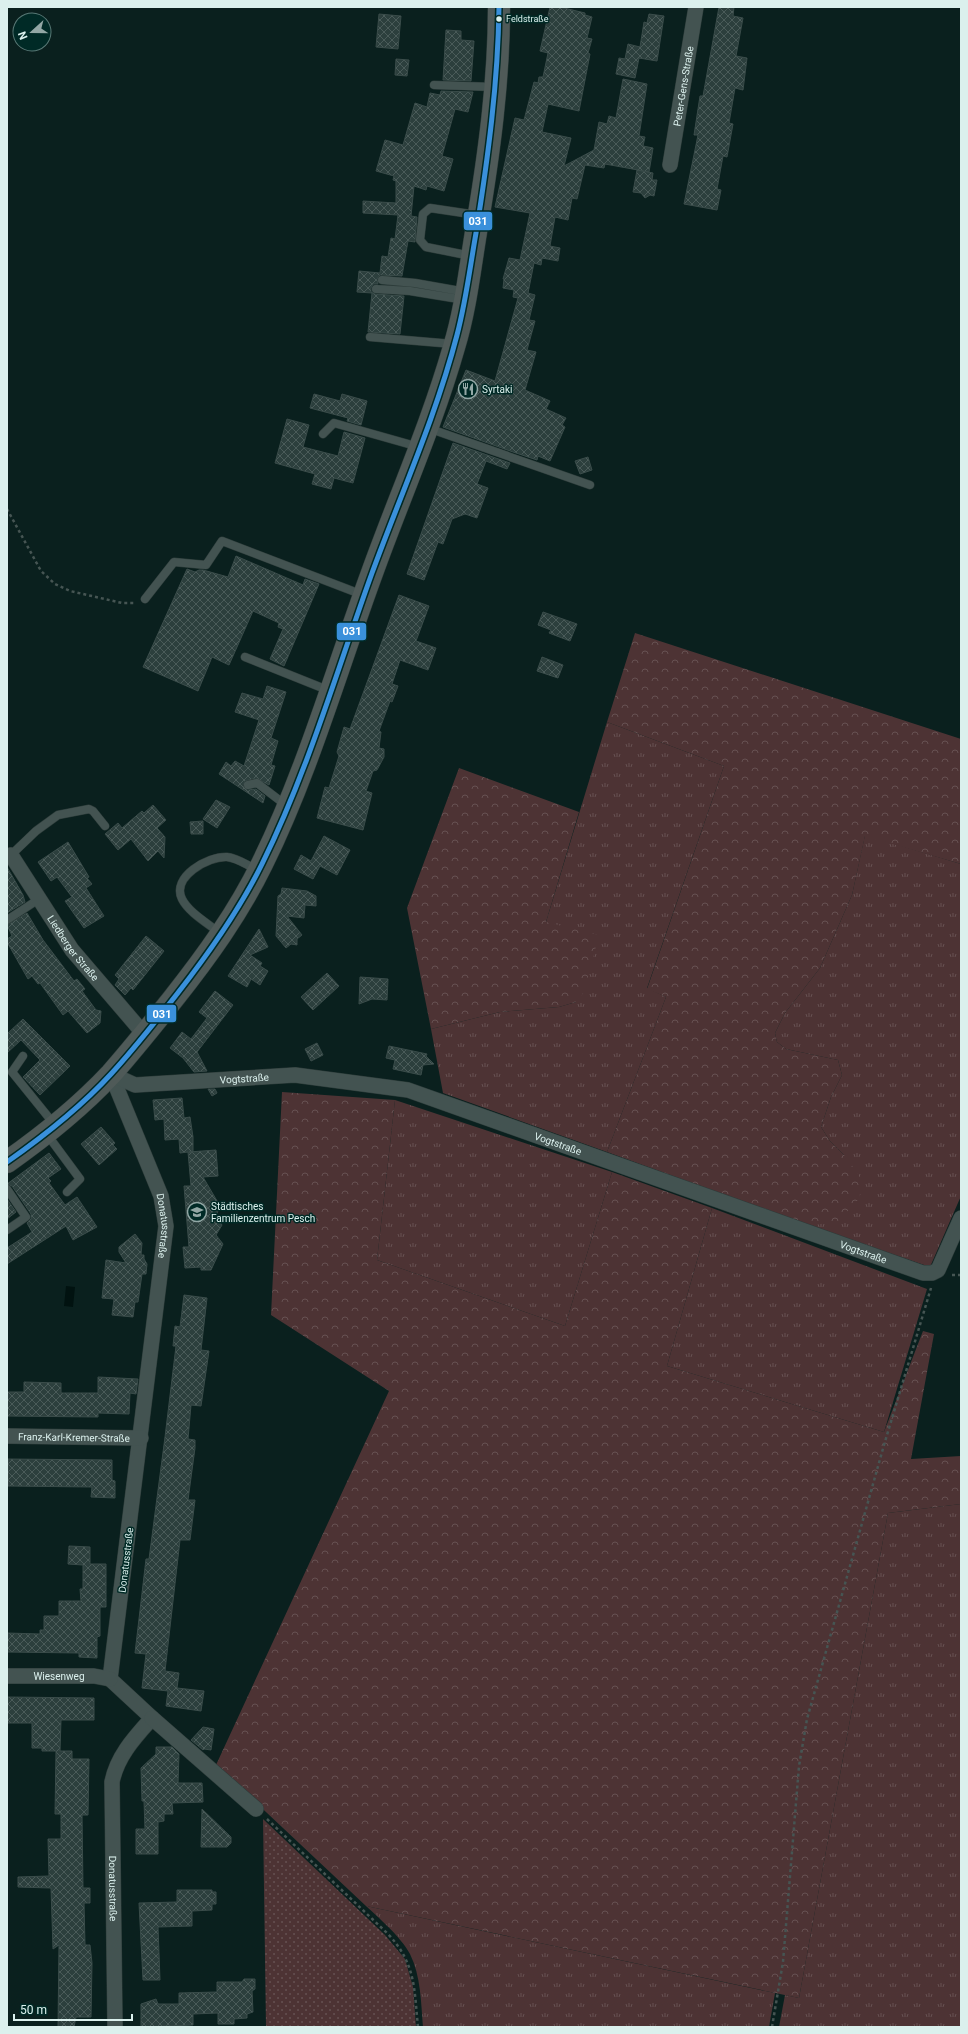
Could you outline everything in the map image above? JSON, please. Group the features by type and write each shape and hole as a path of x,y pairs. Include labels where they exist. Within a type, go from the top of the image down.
{"main road":[{"path":"7,1162 50,1129 111,1074 201,964 222,934 258,871 287,806 423,437 455,344 466,296 491,132 499,7"}],"street":[{"name":"Peter-Gens-Straße","path":"670,165 696,7"},
{"name":"Liedberger Straße","path":"11,856 80,961 144,1034"},
{"name":"Vogtstraße","path":"111,1074 135,1085 295,1075 408,1090 918,1272 927,1274 936,1272"},
{"name":"Donatusstraße","path":"110,1679 166,1236 166,1216 161,1196 111,1074"},
{"path":"936,1272 942,1262 961,1218"},
{"name":"Franz-Karl-Kremer-Straße","path":"7,1436 141,1438"},
{"name":"Wiesenweg","path":"7,1676 94,1676 110,1679"},
{"path":"110,1679 256,1809"},
{"name":"Donatusstraße","path":"115,2027 112,1782 124,1753 152,1718"}],"lane":[{"path":"434,84 495,87"},
{"path":"472,256 426,247 420,240 423,214 430,208 479,216"},
{"path":"382,280 415,283 466,296"},
{"path":"376,289 466,296"},
{"path":"370,337 455,344"},
{"path":"322,434 334,422 423,437 590,485"},
{"path":"145,599 174,562 206,565 222,541 364,595"},
{"path":"245,657 330,691"},
{"path":"248,786 257,783 287,806"},
{"path":"11,856 36,831 58,815 89,809 93,811 105,826"},
{"path":"222,934 183,900 180,890 184,879 196,867 214,859 226,857 239,861 258,871"},
{"path":"7,920 39,899"},
{"path":"23,1056 12,1072 50,1129 80,1179 67,1192"},
{"path":"7,1189 26,1217 7,1230"}],"path":[{"path":"7,508 41,571 55,584 70,591 122,603 134,603 145,599"},
{"path":"772,2027 783,1962 799,1766 807,1718 884,1445 936,1272"},
{"path":"256,1809 387,1933 402,1950 409,1963 412,1977 418,2027"}],"green space":[{"path":"635,633 961,739 961,864 865,836 852,895 820,968 785,1013 775,1033 777,1042 786,1049 838,1060 842,1075 831,1097 821,1127 830,1141 844,1155 859,1175 860,1198 838,1221 809,1226 607,1152 666,997 647,989 724,766 607,722"},
{"path":"607,722 724,766 647,988 666,997 607,1152 443,1093 431,1029 500,1012 559,1007 576,1002 546,922"},
{"path":"459,768 579,812 546,922 599,935 584,992 576,1002 559,1007 500,1012 431,1029 407,908"},
{"path":"865,835 961,864 961,1196 930,1267 809,1226 844,1155 830,1141 821,1127 831,1097 842,1075 838,1060 786,1049 777,1042 775,1033 785,1013 820,968 852,895"},
{"path":"282,1092 395,1100 377,1260 565,1326 612,1172 712,1208 667,1366 884,1432 923,1331 934,1334 911,1459 961,1456 961,1504 888,1513 799,1998 366,1906 216,1765 389,1391 271,1315"},
{"path":"395,1100 612,1172 565,1326 377,1260"},
{"path":"712,1208 927,1289 884,1432 667,1366"},
{"path":"961,1504 961,2027 779,2027 785,1995 799,1998 888,1513"},
{"path":"263,1819 385,1935 405,1959 413,1987 416,2027 266,2027"},
{"path":"366,1906 775,1993 769,2027 423,2027 421,1999 414,1962 396,1935"}],"shaded area":[{"path":"66,1286 75,1287 73,1307 64,1306"}],"building":[{"path":"550,7 560,7 585,13 585,15 592,17 587,38 592,39 588,53 590,54 579,111 548,104 542,132 571,138 564,166 594,150 599,122 607,124 609,116 616,118 623,79 647,84 639,136 645,137 643,146 653,148 649,172 605,164 604,168 585,165 577,199 572,198 568,220 555,217 550,246 560,248 558,261 542,258 541,265 534,263 528,293 535,295 529,320 535,321 527,350 536,352 525,390 550,401 546,409 566,418 562,425 565,427 550,461 538,456 537,460 443,427 466,370 495,381 518,298 513,297 514,290 503,288 503,279 509,258 520,260 530,213 495,207 515,118 524,120 534,82 538,83 539,77 543,77 548,53 540,51"},
{"path":"719,7 734,7 733,16 743,18 736,56 747,58 743,90 735,88 729,123 733,124 727,157 723,156 717,189 721,190 717,210 684,204 698,135 694,135 700,96 703,96"},
{"path":"379,14 401,16 398,49 376,47"},
{"path":"649,14 664,16 657,61 639,58 635,78 616,74 619,58 625,59 628,44 640,47 644,22 647,23"},
{"path":"446,30 461,31 461,40 474,41 471,81 443,80"},
{"path":"396,59 409,60 407,76 395,75"},
{"path":"441,91 473,92 468,112 455,109 442,156 453,159 444,191 427,186 426,190 414,186 411,216 417,217 415,242 408,241 402,276 380,275 377,279 378,284 373,284 371,288 371,292 375,294 404,296 400,334 368,332 372,293 357,292 359,271 380,273 382,256 388,257 391,238 395,239 398,215 363,213 363,201 396,203 396,181 393,180 394,176 376,171 385,140 403,145 415,103 427,107 430,93 440,95"},
{"path":"637,170 653,173 652,180 657,180 654,196 650,195 645,198 641,193 633,192"},
{"path":"314,394 340,401 342,394 367,401 361,425 347,421 348,418 310,408"},
{"path":"287,419 309,425 303,447 338,456 344,432 365,438 353,483 334,478 331,489 312,484 315,474 275,463"},
{"path":"453,443 510,463 507,469 486,461 477,484 488,488 477,518 465,514 452,519 443,544 438,542 424,580 407,574"},
{"path":"588,457 592,470 580,474 575,461"},
{"path":"236,556 303,585 305,579 319,584 284,666 270,659 283,629 278,627 279,623 253,611 229,665 212,657 198,691 143,667 187,569 195,572 203,570 228,577"},
{"path":"399,595 429,606 416,641 436,648 428,670 400,660 392,684 398,686 392,702 390,701 379,731 381,732 379,748 384,749 384,757 377,770 373,771 366,791 372,793 363,830 317,818 325,787 329,788 339,756 337,752 344,727 350,729"},
{"path":"543,612 577,624 570,641 549,633 551,630 538,625"},
{"path":"542,657 563,665 558,678 537,671"},
{"path":"267,686 286,692 271,738 278,741 271,765 275,766 269,785 256,778 245,781 243,786 247,790 256,789 265,796 263,803 219,774 226,762 231,766 235,761 244,766 259,720 235,712 242,693 263,699"},
{"path":"216,800 230,807 217,828 203,819"},
{"path":"153,805 166,820 157,828 165,837 164,858 158,851 148,861 131,839 118,850 105,834 118,823 122,828 142,811 144,813"},
{"path":"203,821 203,834 191,834 190,822"},
{"path":"324,836 350,850 337,875 320,866 313,879 294,869 301,855 311,861"},
{"path":"68,842 89,877 87,878 92,884 86,888 104,916 84,928 65,901 72,897 57,877 51,881 38,862"},
{"path":"7,867 23,895 25,902 7,913"},
{"path":"282,888 307,891 316,896 316,906 305,905 304,918 287,916 302,935 297,939 297,945 291,944 286,948 276,936 278,896 281,894"},
{"path":"27,913 43,940 74,981 77,979 85,989 82,991 96,1010 101,1011 100,1023 87,1033 68,1011 63,1015 40,983 38,984 32,976 28,979 7,942 7,939 12,936 7,925"},
{"path":"259,929 268,947 250,955 262,963 260,966 268,971 260,985 251,979 247,987 228,976"},
{"path":"146,936 164,951 133,990 131,988 125,995 115,985 119,979 115,975"},
{"path":"327,973 339,986 313,1010 301,997"},
{"path":"360,977 388,979 387,1000 372,999 359,1004"},
{"path":"215,991 233,1005 197,1052 207,1071 194,1072 183,1058 170,1048 182,1032 191,1039 207,1018 199,1012"},
{"path":"23,1019 70,1066 40,1095 23,1077 40,1060 21,1040 7,1053 7,1034"},
{"path":"317,1043 323,1055 311,1061 305,1049"},
{"path":"389,1046 427,1054 426,1056 434,1064 423,1065 421,1075 393,1069 395,1060 386,1058"},
{"path":"208,1089 215,1089 217,1093 212,1096"},
{"path":"182,1098 184,1118 190,1117 193,1137 193,1152 216,1150 218,1176 203,1177 220,1206 216,1216 222,1225 216,1235 223,1244 211,1270 201,1270 201,1267 185,1268 183,1247 189,1247 184,1186 191,1186 188,1152 180,1153 179,1139 165,1140 164,1119 155,1120 153,1100"},
{"path":"101,1127 115,1143 113,1145 117,1149 99,1165 81,1144"},
{"path":"49,1153 61,1169 48,1178 51,1181 49,1183 65,1205 77,1197 97,1227 73,1240 66,1226 7,1264 7,1248 32,1232 27,1223 31,1219 31,1214 12,1186 7,1184"},
{"path":"7,1199 16,1212 7,1219"},
{"path":"135,1234 142,1243 141,1255 144,1255 144,1259 147,1264 146,1274 142,1274 138,1302 135,1302 133,1317 112,1315 114,1299 102,1298 106,1260 126,1263 119,1252 119,1247"},
{"path":"184,1295 207,1298 201,1350 209,1351 201,1406 191,1405 188,1439 195,1440 195,1448 188,1500 195,1500 190,1540 180,1540 165,1671 179,1673 177,1688 204,1691 201,1711 166,1706 168,1691 142,1688 146,1654 135,1653 146,1559 149,1559 165,1437 176,1346 173,1346 175,1326 180,1327"},
{"path":"98,1377 138,1379 136,1394 130,1393 129,1414 98,1413 98,1417 7,1416 7,1392 24,1392 24,1382 61,1383 61,1393 98,1393"},
{"path":"8,1459 112,1460 112,1480 115,1481 115,1498 91,1497 92,1487 8,1486"},
{"path":"69,1546 90,1547 90,1564 106,1564 106,1607 100,1607 100,1636 97,1637 97,1658 79,1657 79,1653 7,1652 7,1633 40,1634 40,1630 44,1630 44,1616 59,1616 59,1601 81,1601 80,1589 83,1589 83,1565 68,1564"},
{"path":"7,1697 94,1698 94,1720 61,1720 60,1751 72,1751 72,1759 89,1759 88,1815 82,1815 83,1888 90,1888 90,1903 84,1903 85,1945 90,1945 92,1963 91,2017 76,2017 74,2027 58,2027 59,1945 53,1949 51,1888 18,1887 18,1877 49,1876 48,1839 61,1839 61,1814 55,1814 56,1751 42,1751 42,1748 32,1748 32,1723 7,1723"},
{"path":"203,1727 214,1729 211,1750 203,1750 191,1740"},
{"path":"156,1747 172,1747 179,1754 178,1783 202,1783 203,1802 172,1803 173,1814 164,1814 164,1821 158,1822 158,1854 136,1854 136,1829 145,1829 141,1768 156,1754"},
{"path":"202,1809 231,1837 231,1843 227,1847 201,1847"},
{"path":"177,1890 212,1890 212,1892 216,1892 216,1904 212,1904 212,1910 192,1911 192,1926 158,1927 160,1980 143,1980 139,1903 177,1902"},
{"path":"244,1979 255,1979 255,1989 252,1991 253,2012 247,2014 247,2018 234,2019 234,2024 218,2024 218,2013 193,2014 193,2025 141,2027 141,2004 156,1999 158,2004 179,2004 179,1993 217,1992 217,1982 242,1982"}],"transit line":[{"name":"031","path":"7,1162 48,1132 74,1110 111,1074 145,1035 189,979 244,898 262,864 294,793 372,573 429,425 449,365 457,335 468,284 488,149 497,64 499,7"}],"place":[{"name":"Feldstraße","path":"499,19"},
{"name":"Syrtaki","path":"468,389"},
{"name":"Städtisches Familienzentrum Pesch","path":"197,1212"}]}
